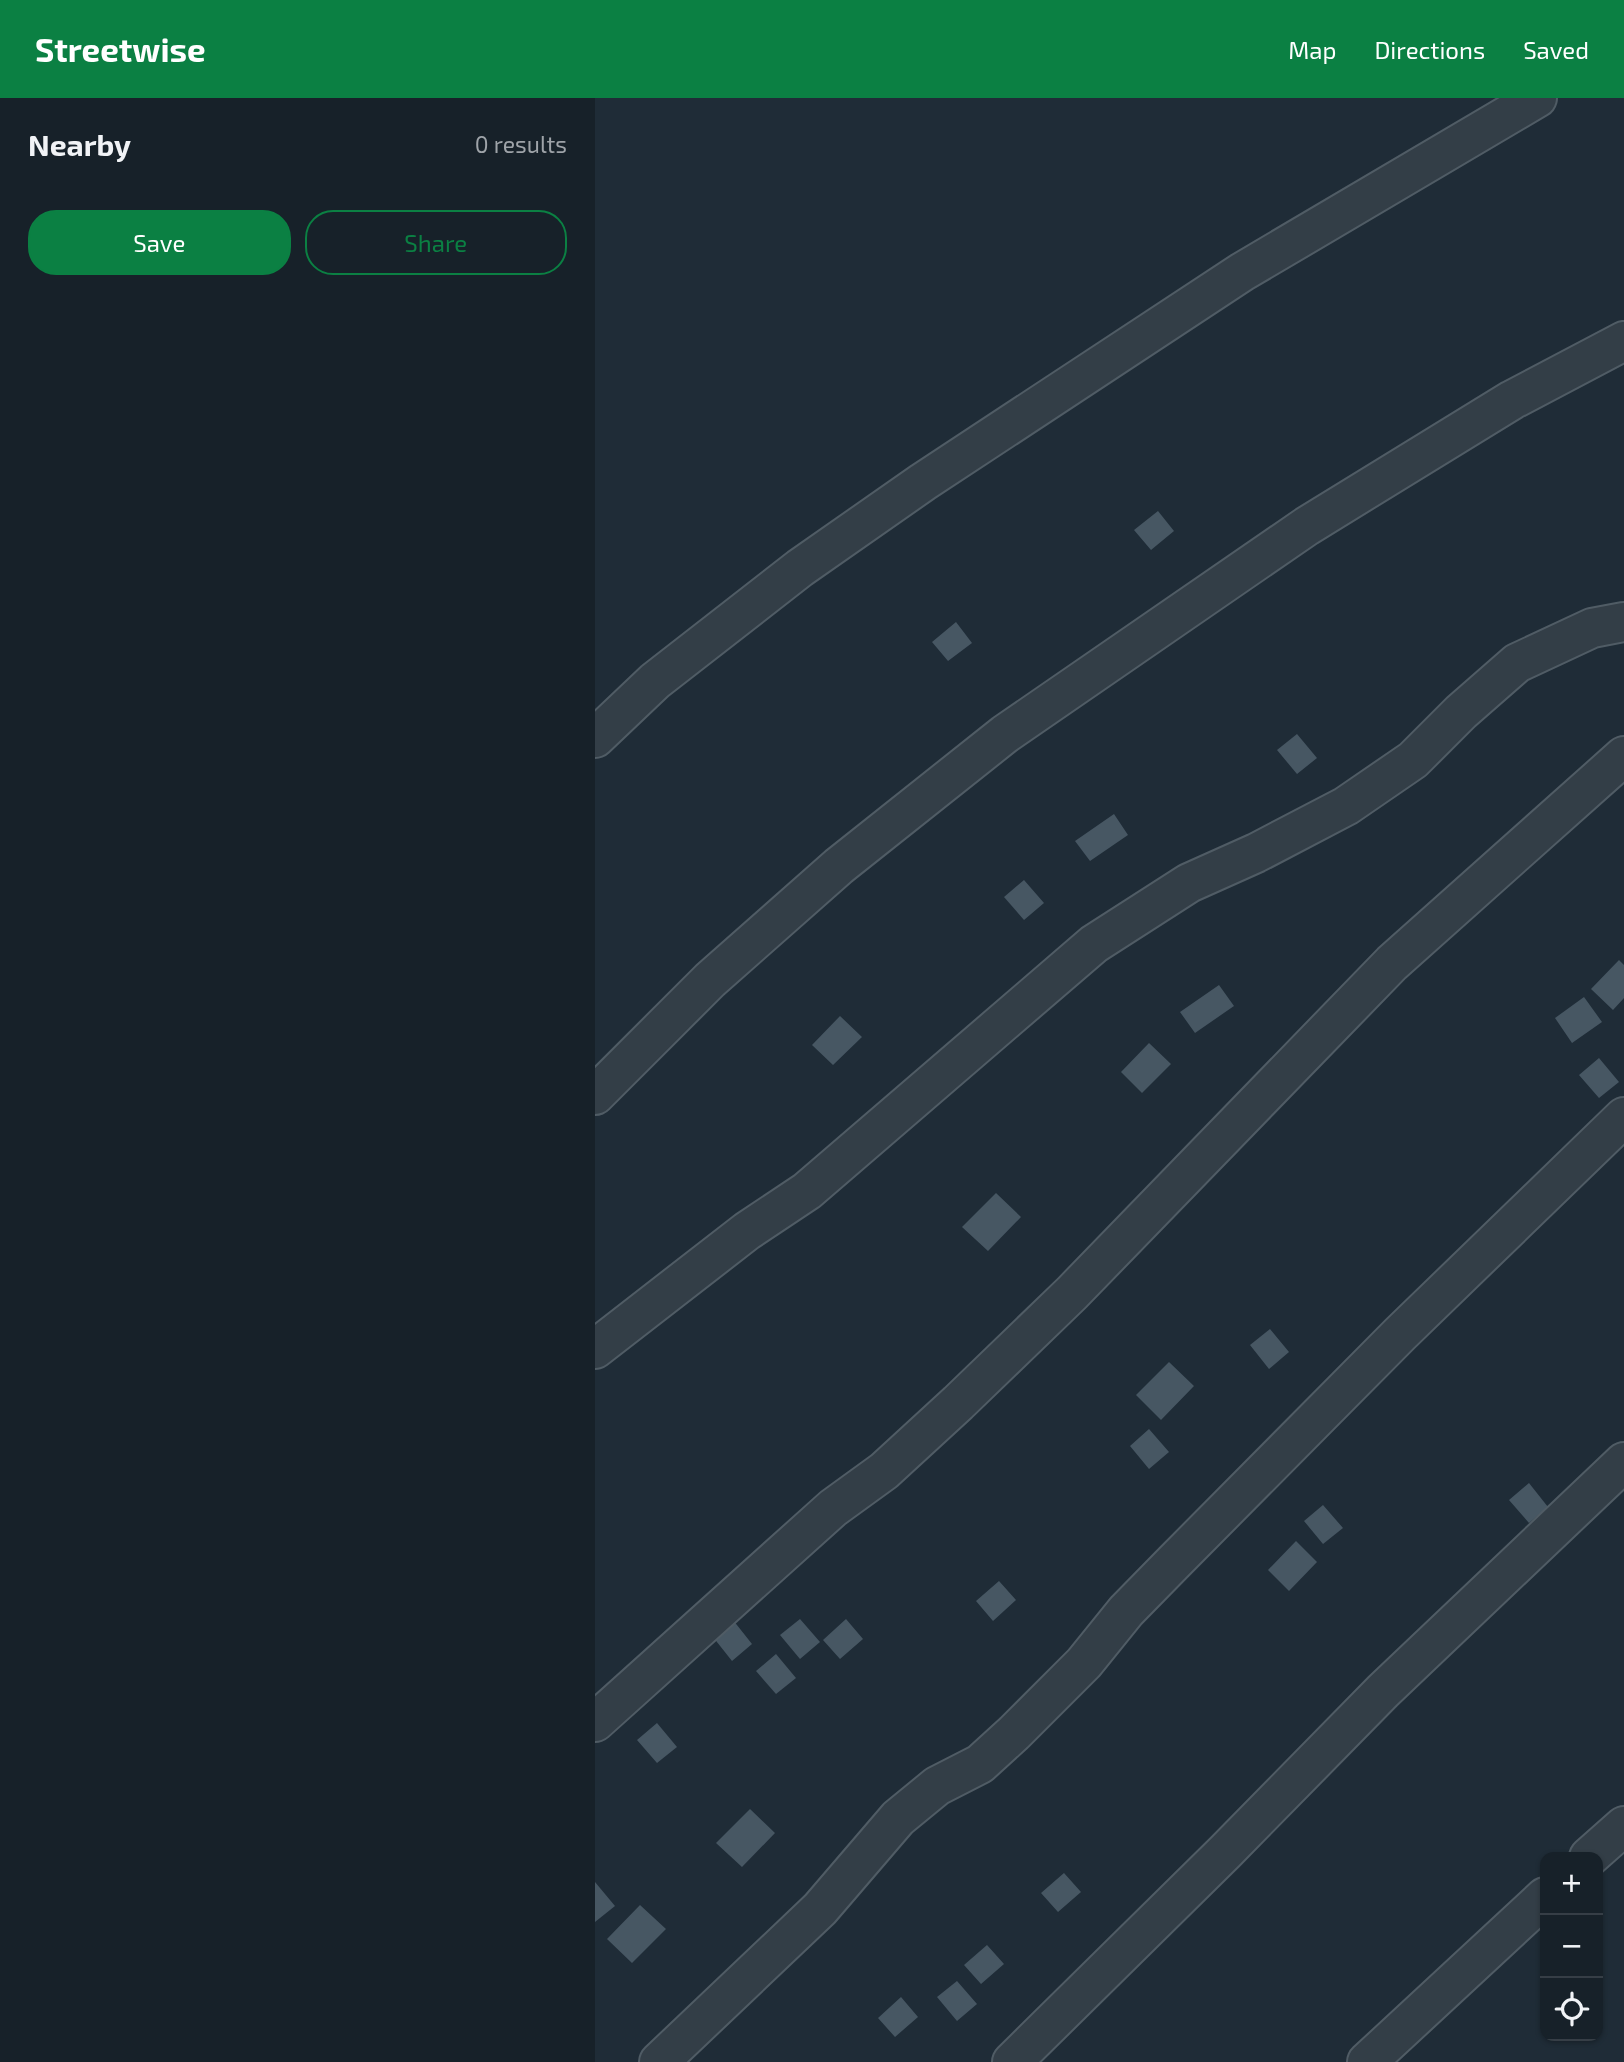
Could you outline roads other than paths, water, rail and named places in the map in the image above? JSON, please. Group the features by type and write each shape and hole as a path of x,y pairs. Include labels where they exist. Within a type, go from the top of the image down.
{"street":[{"path":"595,738 655,681 800,568 923,482 1242,272 1537,98"},
{"path":"595,1095 730,962 839,866 1005,734 1318,518 1512,400 1624,341"},
{"path":"595,1349 747,1231 807,1191 1094,944 1189,883 1256,853 1346,806 1413,760 1461,712 1517,663 1593,628 1624,622"},
{"path":"595,1722 833,1508 884,1471 958,1403 1072,1293 1392,963 1624,756"},
{"path":"659,2062 820,1909 898,1818 937,1786 980,1764 1014,1733 1084,1663 1126,1611 1399,1334 1624,1117"},
{"path":"1011,2062 1225,1852 1383,1690 1624,1462"},
{"path":"1595,1852 1624,1826"},
{"path":"1367,2062 1540,1902"}]}
